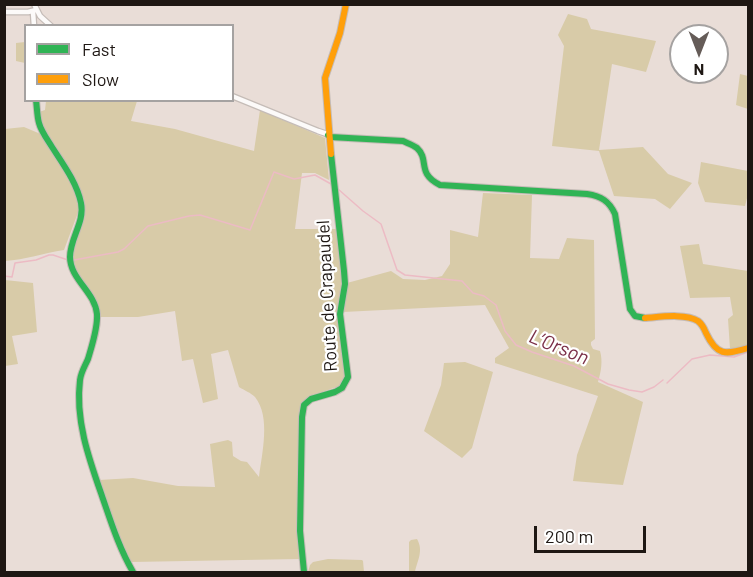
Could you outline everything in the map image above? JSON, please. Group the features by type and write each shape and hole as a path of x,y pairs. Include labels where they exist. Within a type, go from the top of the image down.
{"street":[{"path":"34,4 34,24"},
{"path":"328,135 325,78 340,33 346,4"},
{"path":"4,12 35,11 49,24"},
{"path":"41,24 44,20"},
{"path":"234,97 330,137 403,141 417,148 428,178 440,185 587,194 602,198 608,201 615,214 630,309 635,316 693,318 703,326 711,344 717,351 730,353 748,348"},
{"path":"36,102 38,121 42,131 82,203 82,211 70,248 71,265 75,277 94,303 97,312 88,360 81,370 80,424 116,542 133,573"},
{"name":"Route de Crapaudel","path":"304,573 300,531 304,405 311,399 342,388 348,377 340,315 345,284 344,271 328,135"}],"shaded area":[{"path":"568,14 587,19 591,29 656,41 646,72 612,64 599,150 643,147 668,174 692,183 670,209 655,199 614,196 599,151 552,146 564,46 558,35"},
{"path":"24,42 24,63 16,61 16,43"},
{"path":"740,74 748,76 748,109 736,105"},
{"path":"46,102 137,102 131,121 175,129 254,151 260,110 325,138 329,180 315,173 302,173 295,229 337,229 342,285 338,316 345,376 339,386 309,397 302,406 299,559 131,562 120,542 99,480 133,478 178,486 215,487 210,444 228,440 232,442 233,456 247,462 259,477 264,436 263,415 255,397 239,387 228,350 211,354 218,399 203,403 193,359 182,361 175,311 138,317 100,317 79,279 74,263 75,242 84,215 81,194 73,175 44,128 39,112 45,110"},
{"path":"24,127 43,135 73,185 79,210 64,250 5,261 5,129"},
{"path":"701,162 748,171 748,194 745,206 705,202 698,183"},
{"path":"483,193 532,195 530,258 559,259 567,238 594,240 595,339 591,345 593,349 600,351 601,355 598,382 643,402 623,485 573,481 577,455 598,396 495,363 495,358 509,348 485,305 343,312 347,283 391,271 403,279 425,280 442,276 450,264 450,230 478,237"},
{"path":"699,244 703,264 748,271 748,345 730,349 728,319 733,315 730,297 690,298 680,246"},
{"path":"5,280 33,283 37,332 12,336 18,364 5,366"},
{"path":"465,362 493,372 472,448 462,458 424,431 441,385 444,363"},
{"path":"417,539 420,548 419,556 415,572 409,572 409,542"},
{"path":"328,559 362,560 364,572 308,572 313,562"}],"waterway":[{"name":"L’Orson","path":"74,260 118,252 148,226 189,216 200,215 250,230 274,172 294,179 315,175 331,184"},
{"name":"L’Orson","path":"338,189 381,224 397,270 405,275 462,281 473,293 484,296 496,305 505,331 516,345 574,366 608,384 629,390 642,392 663,380"},
{"name":"L’Orson","path":"4,276 12,277 15,263 36,260 49,255 68,260"},
{"name":"L’Orson","path":"667,383 692,359 710,355 734,357 748,352"}],"traffic: fast":[{"path":"36,102 41,129 73,181 81,203 81,217 71,250 71,265 92,299 97,314 96,331 80,380 81,425 88,454 119,544 133,572"},
{"path":"328,135 330,137 403,141 410,144 421,153 428,176 440,185 587,194 607,202 615,214 630,309 635,316 645,318"},
{"path":"304,572 300,531 304,405 311,399 342,388 348,377 340,314 345,284 331,154"}],"traffic: slow":[{"path":"331,154 325,78 340,33 346,4"},
{"path":"645,318 687,317 702,325 710,341 718,350 733,352 748,348"}]}
